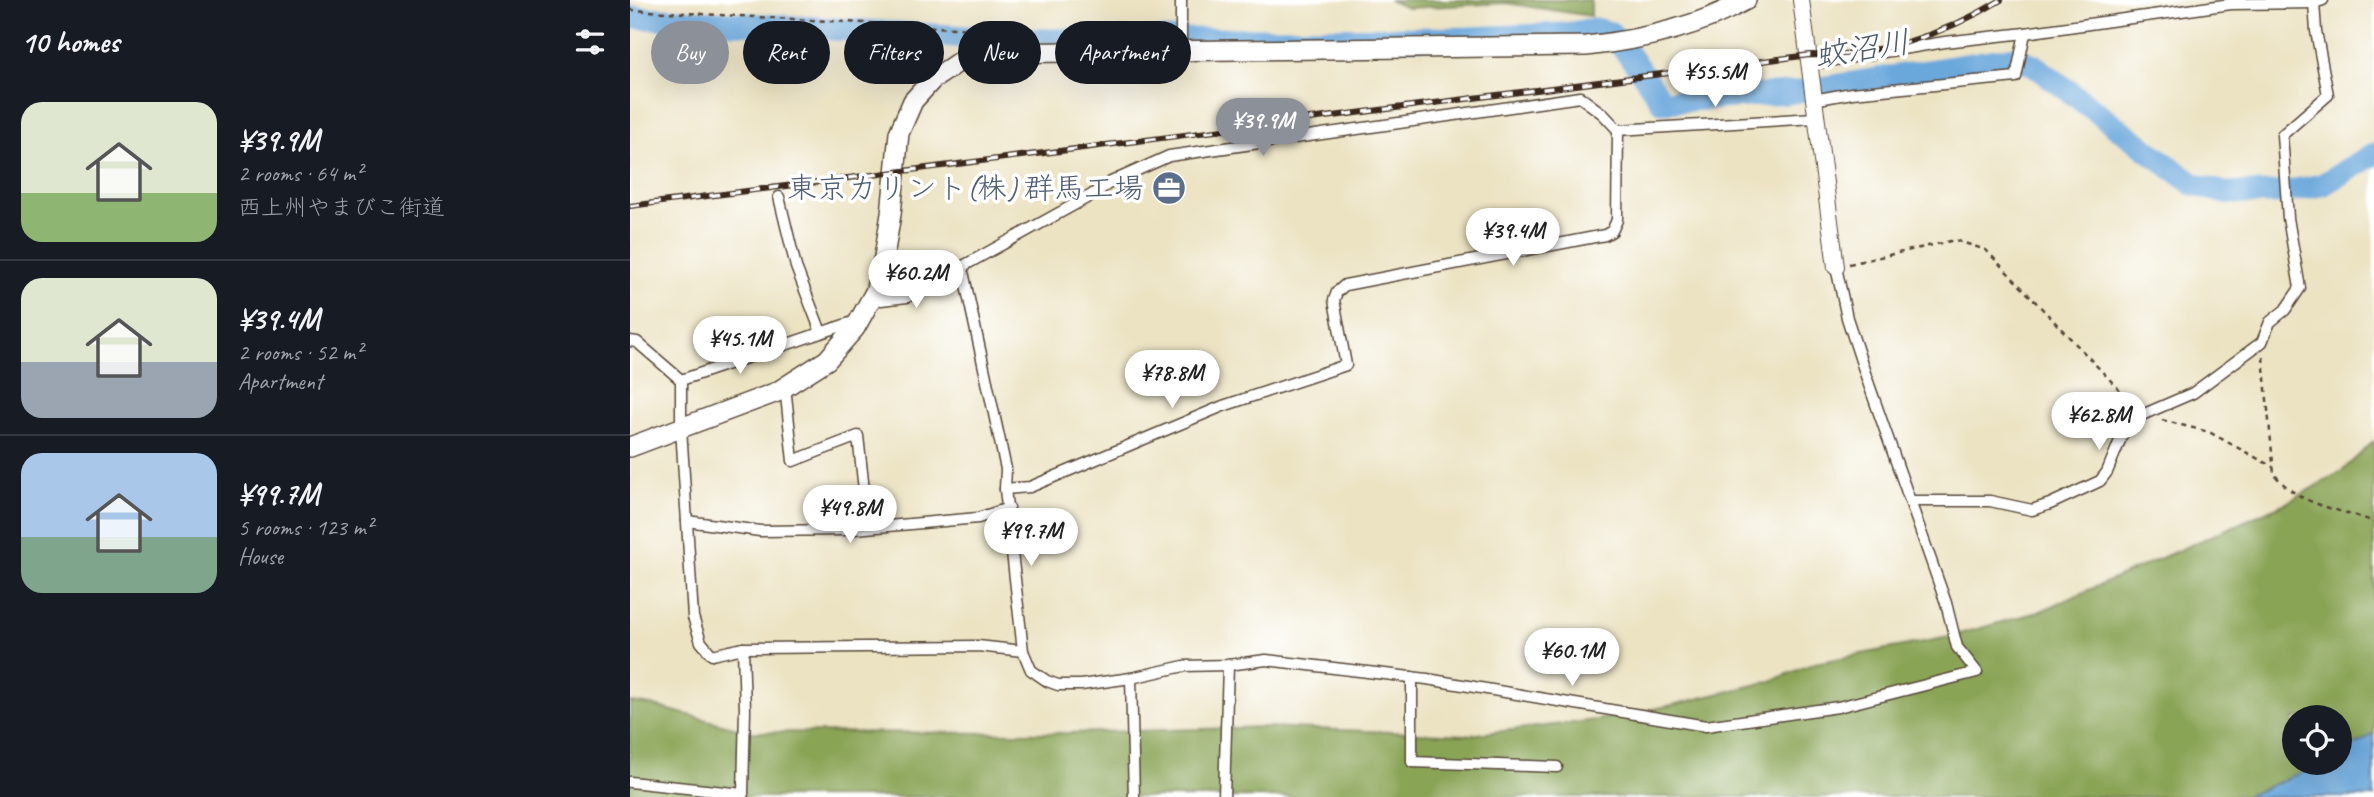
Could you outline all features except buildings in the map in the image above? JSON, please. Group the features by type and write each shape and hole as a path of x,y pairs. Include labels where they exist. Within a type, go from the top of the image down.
{"highway":[{"path":"1191,42 1586,46 1632,41 1687,26 1746,0"},
{"path":"630,447 777,392 827,360 860,320 875,292 891,214 899,134 912,101 932,80 958,62"}],"street":[{"path":"1181,0 1181,21"},
{"path":"962,267 1006,469 1005,489 1023,651 1031,670 1047,681 1058,685 1081,685 1131,678 1184,666 1228,665 1266,660 1412,677 1706,726 1838,707 1977,672 1957,647 1946,603 1847,318 1836,267 1801,0"},
{"path":"1810,64 1945,42 2024,39 2231,4 2319,1 2316,31 2328,95 2282,135 2288,218 2300,288 2285,310 2270,322 2262,342 2193,393 2128,421 2107,472 2100,481 2050,504 2032,510 1990,501 1910,501"},
{"path":"1813,100 1852,93 2016,77 2024,39"},
{"path":"875,292 881,300 907,297 1111,182 1169,156 1580,97 1603,114 1618,130 1617,220 1612,230 1605,235 1345,285 1337,292 1334,300 1346,365 1223,406 1030,487 1005,489"},
{"path":"1618,130 1815,118"},
{"path":"779,197 796,267 821,332"},
{"path":"681,380 860,320"},
{"path":"630,341 637,342 681,380 681,428 693,617 701,642 712,655 743,648 978,646 1023,651"},
{"path":"785,386 793,461 858,436 864,499"},
{"path":"687,521 760,531 843,530 978,518 1009,508"},
{"path":"630,782 743,794 743,648"},
{"path":"1224,797 1228,665"},
{"path":"1412,677 1412,762 1557,767"},
{"path":"1131,678 1133,797"}],"path":[{"path":"630,9 958,28"},
{"path":"1836,267 1955,240 1986,250 2144,415 2208,432 2273,467"},
{"path":"2262,342 2274,474 2286,488 2327,509 2374,522"}],"green space":[{"path":"1389,0 1591,0 1591,16 1506,3 1407,8"},
{"path":"2374,441 2374,781 2313,797 630,797 630,702 651,705 752,732 1068,733 1266,727 1469,735 1596,720 1771,681 1815,663 1949,637 2041,611 2286,503 2342,471"}],"water":[{"path":"2374,734 2374,797 2244,797 2296,775 2352,775 2352,747"}],"waterway":[{"name":"蚊沼川","path":"630,17 1019,40 1469,38 1564,34 1595,29 1611,33 1662,102 1788,93 2015,57 2034,65 2193,184 2225,193 2279,193 2322,185 2374,154"}],"railway":[{"path":"630,206 1810,55 1860,52 1885,48 1933,33 1957,24 2001,0"}],"place":[{"name":"東京カリント(株) 群馬工場","path":"1169,188"}]}
